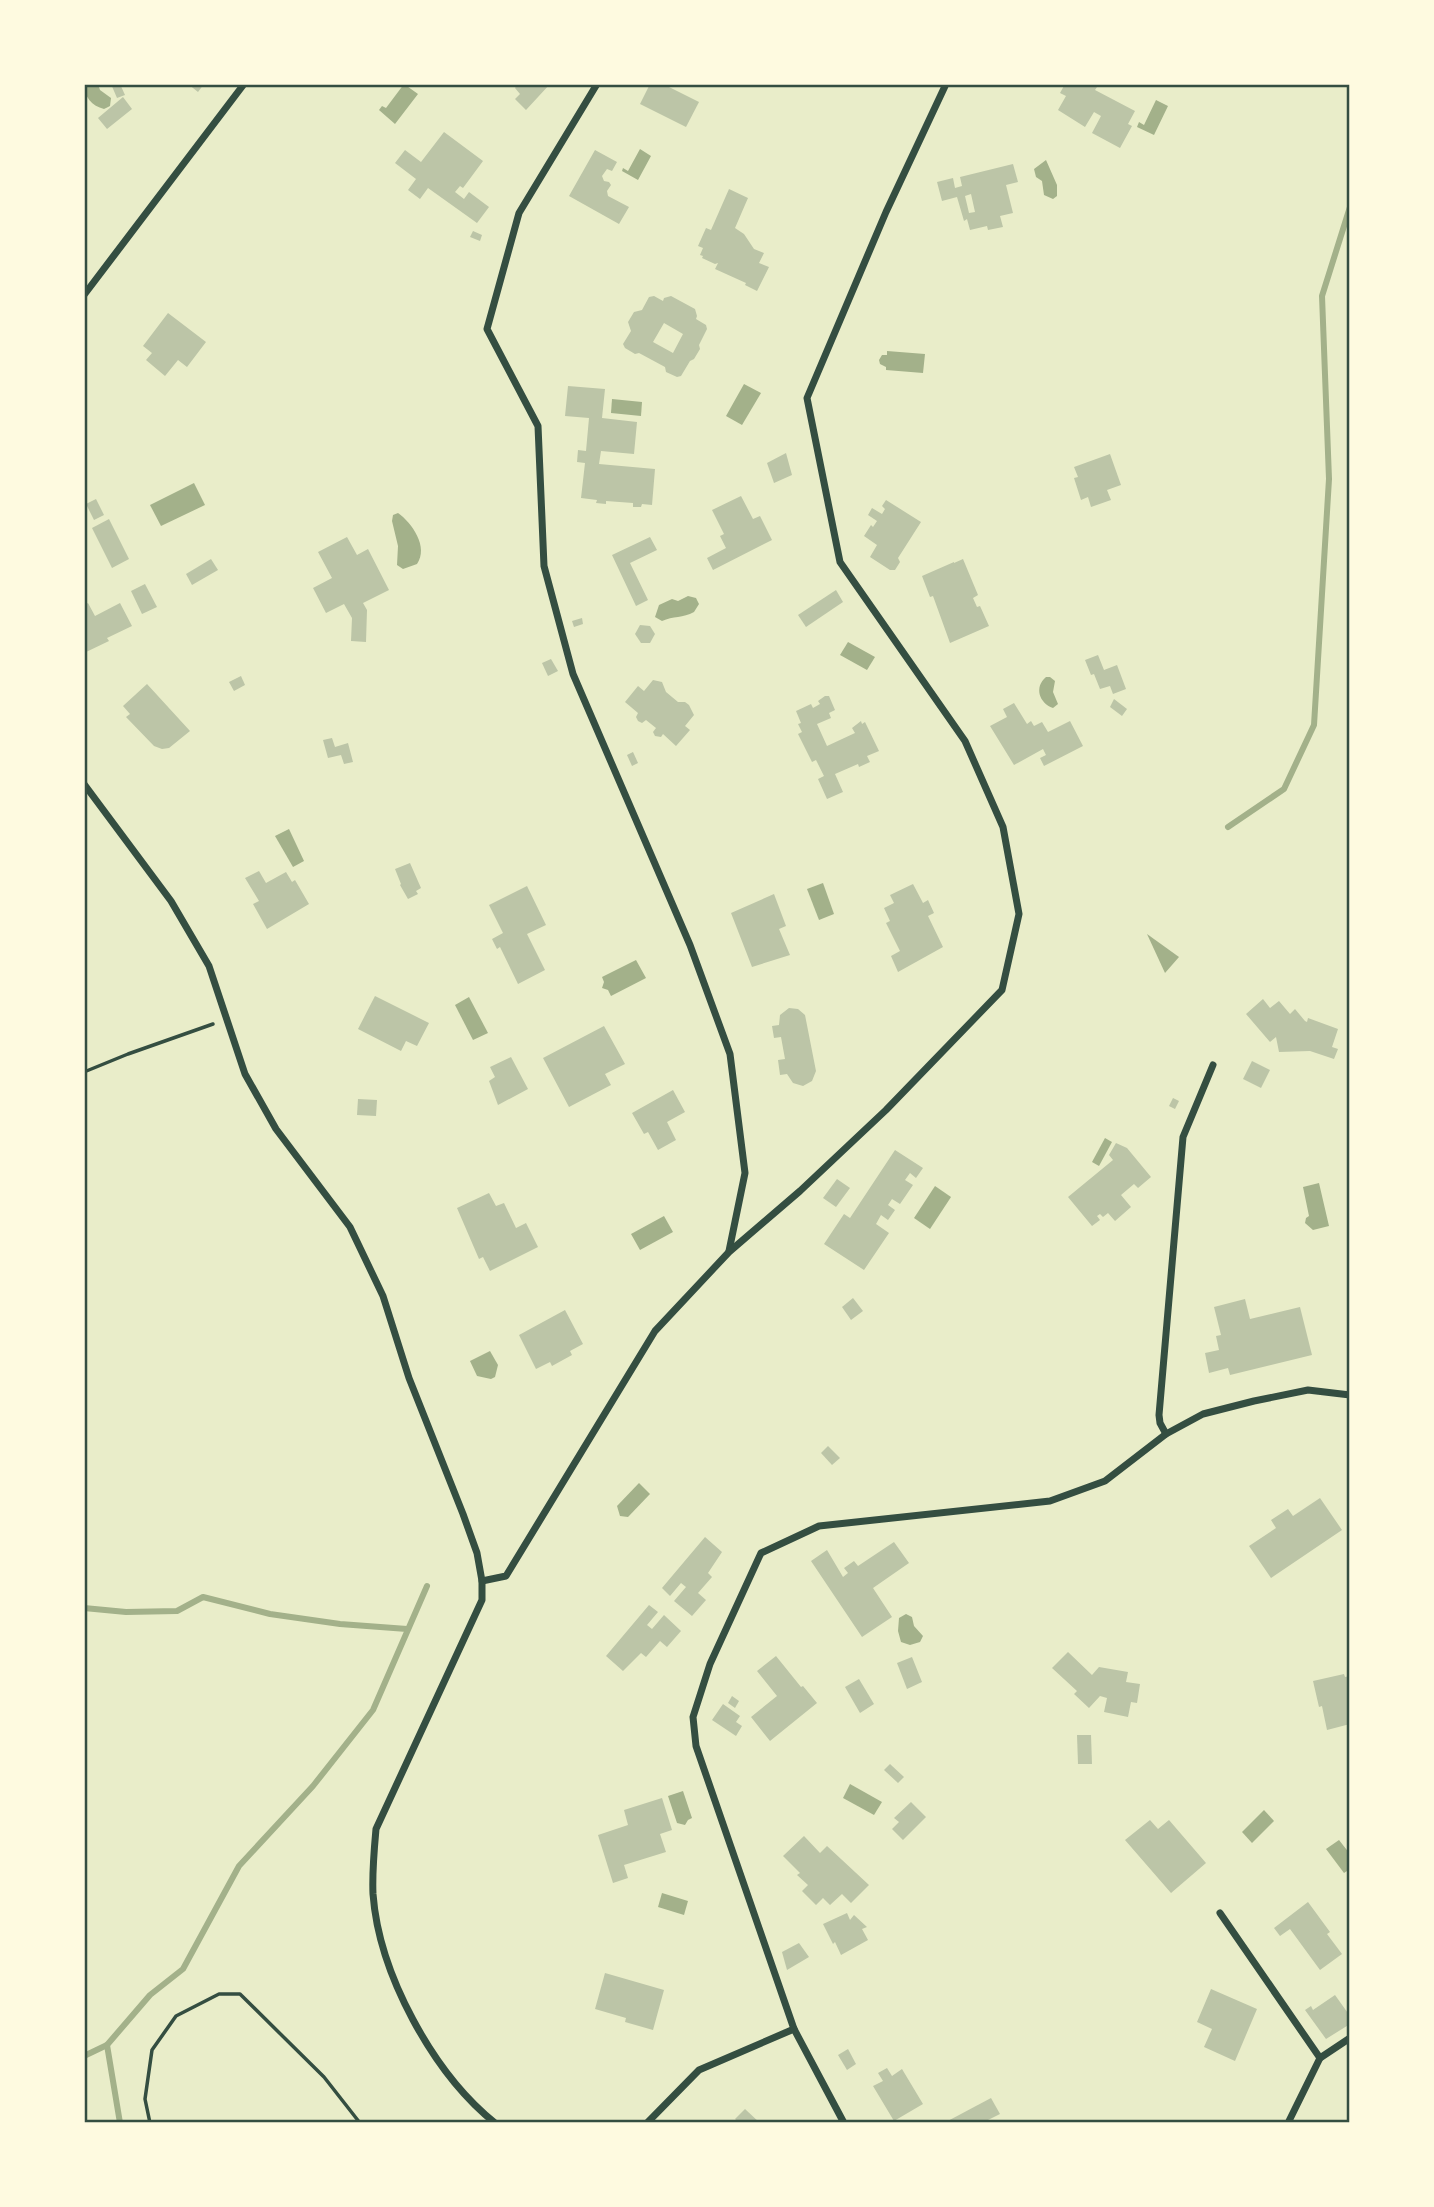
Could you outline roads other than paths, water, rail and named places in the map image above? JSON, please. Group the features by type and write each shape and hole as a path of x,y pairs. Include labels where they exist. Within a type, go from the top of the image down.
{"street":[{"path":"84,296 244,84"},
{"path":"597,84 519,213 487,329 538,426 544,566 573,674 690,944 730,1054 745,1173 729,1252"},
{"path":"482,1581 506,1576 655,1331 729,1252 800,1191 886,1110 1002,990 1019,914 1003,827 965,741 840,562 807,398 886,212 946,84"},
{"path":"84,784 171,901 209,966 245,1074 276,1129 350,1227 383,1296 409,1378 477,1553 482,1600 376,1829 372,1865 373,1897 394,1979 410,2015 458,2088 495,2123"},
{"path":"1166,1434 1159,1415 1183,1137 1213,1065"},
{"path":"844,2123 794,2029 696,1746 693,1717 710,1664 761,1553 819,1526 1050,1501 1105,1481 1166,1434 1203,1414 1308,1390 1350,1395"},
{"path":"1220,1913 1320,2058"},
{"path":"647,2123 699,2070 794,2029"},
{"path":"1288,2123 1320,2058 1350,2038"}],"waterway":[{"path":"1228,827 1284,789 1314,725 1329,479 1322,296 1350,207"},
{"path":"84,2056 107,2045 150,1995 183,1969 239,1866 313,1786 373,1710 427,1586"},
{"path":"84,1608 126,1612 177,1611 203,1597 270,1614 340,1624 407,1629"},
{"path":"107,2045 120,2123"}]}
